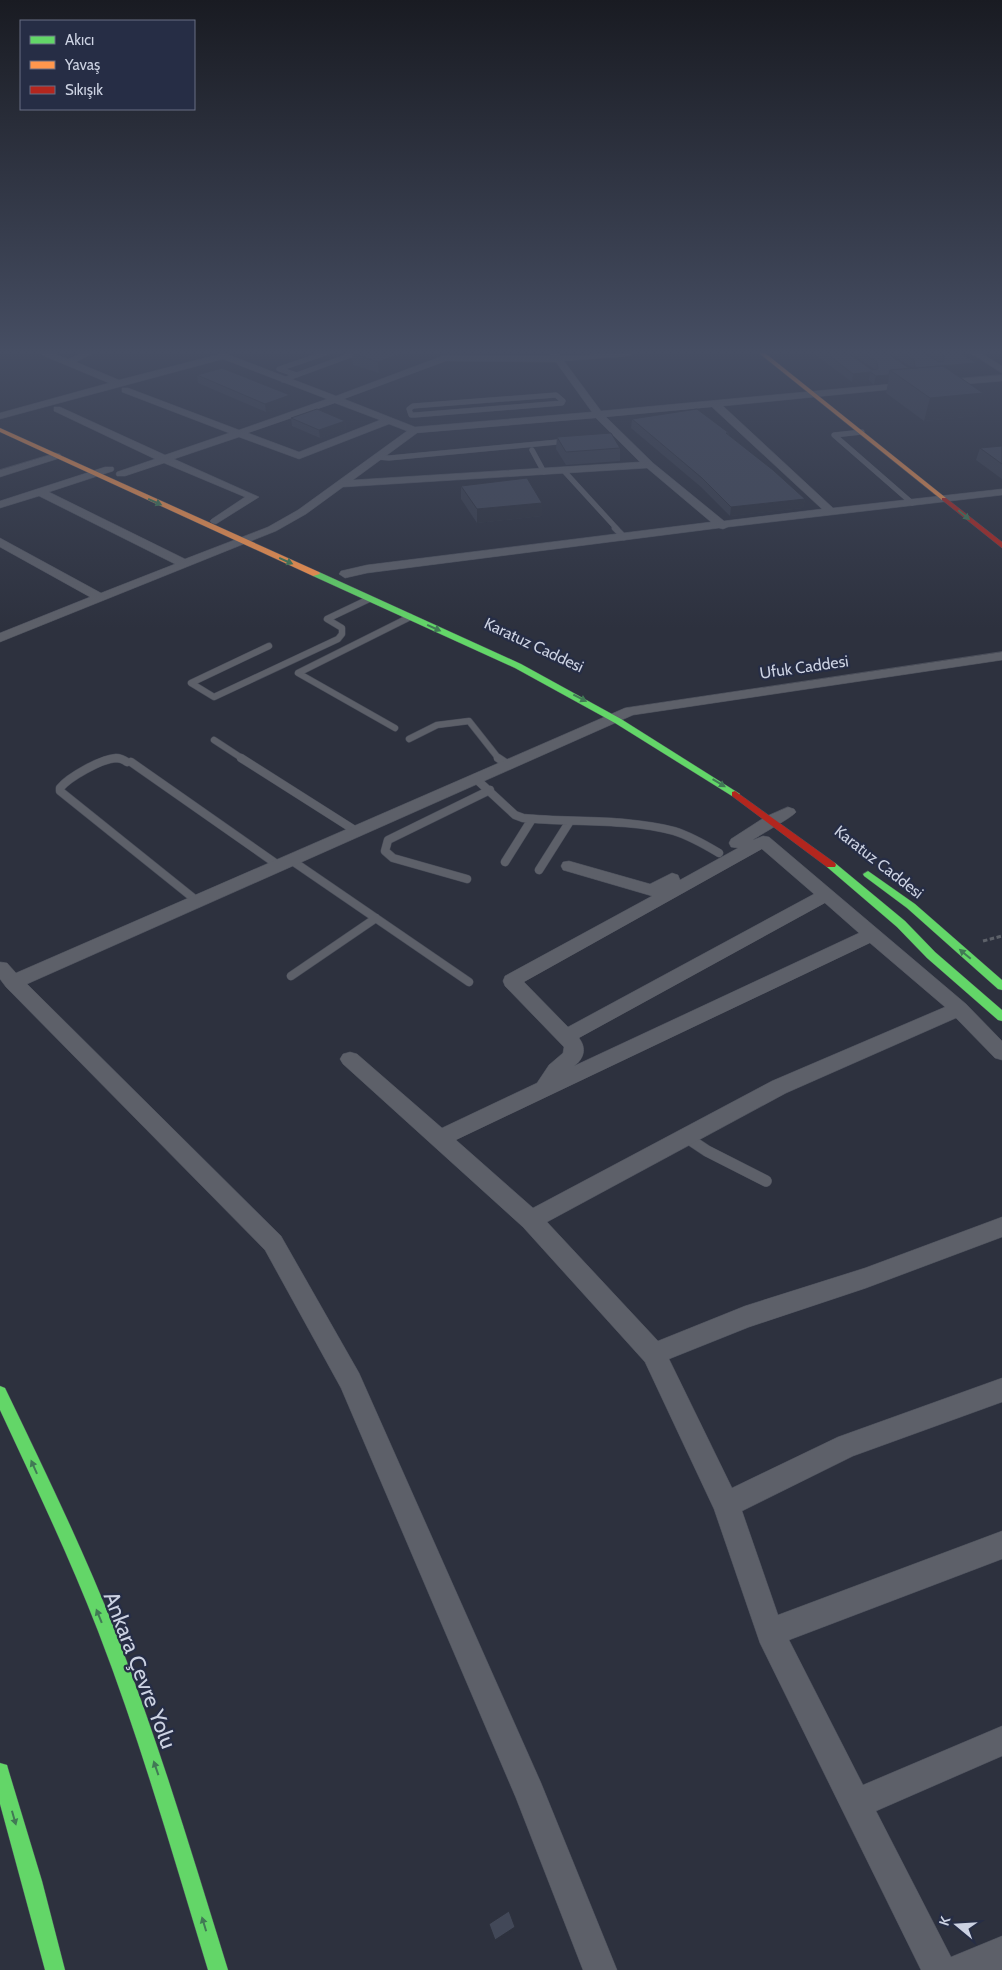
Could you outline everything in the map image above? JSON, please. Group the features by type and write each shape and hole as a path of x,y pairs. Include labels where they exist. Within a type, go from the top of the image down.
{"main road":[{"name":"Karatuz Caddesi","path":"32,445 94,474 247,539 345,574 531,660"},
{"name":"Karatuz Caddesi","path":"58,445 216,521 247,539"},
{"path":"878,445 1002,546"},
{"path":"948,485 979,510"},
{"path":"247,539 370,599 518,666 587,702 615,710 731,790 784,814 898,920 930,953 1002,1017"},
{"path":"630,711 645,721"},
{"name":"Karatuz Caddesi","path":"857,865 911,906 1002,986"},
{"name":"Ankara Çevre Yolu","path":"0,1393 85,1582 119,1666 164,1793 218,1970"},
{"path":"0,1772 32,1881 55,1970"}],"street":[{"path":"134,445 253,497 216,521"},
{"path":"121,474 203,445"},
{"path":"269,445 299,456 327,445"},
{"path":"0,638 272,529 302,512 393,445"},
{"path":"629,445 649,465 723,526"},
{"path":"759,445 831,512"},
{"path":"0,474 56,456"},
{"path":"339,484 649,465"},
{"path":"0,505 109,469"},
{"path":"40,492 185,564"},
{"path":"345,574 367,569 624,536 723,526 1002,492"},
{"path":"0,542 100,598"},
{"name":"Ufuk Caddesi","path":"6,975 197,901 507,764 615,710 630,711 1002,656"},
{"path":"569,866 652,890 746,838 784,814"},
{"path":"545,1089 551,1075 559,1066 573,1057 574,1044 512,981 763,841 959,1009 1002,1052"},
{"path":"567,1036 826,895"},
{"path":"441,1138 873,934"},
{"path":"6,975 273,1243 350,1381 530,1794 600,1970"},
{"path":"532,1220 779,1087 959,1009"},
{"path":"350,1059 532,1220 654,1354 726,1505 770,1633 939,1970"},
{"path":"654,1354 745,1317 866,1278 1002,1227"},
{"path":"726,1505 847,1446 1002,1390"},
{"path":"770,1633 1002,1545"},
{"path":"855,1804 1002,1741"},
{"path":"961,1970 1002,1952"}],"lane":[{"path":"376,457 389,458 525,445"},
{"path":"845,445 912,504"},
{"path":"532,450 544,472"},
{"path":"564,471 624,536"},
{"path":"269,646 191,683 214,697 338,639 342,634 342,628 328,619 370,599"},
{"path":"395,728 298,673 410,617"},
{"path":"409,739 437,725 469,721 498,758 507,764"},
{"path":"214,740 356,831"},
{"path":"197,901 60,791 65,781 108,760 119,758 129,762 284,862 376,918 469,982"},
{"path":"475,778 515,815 532,819 624,823 672,830 698,840 719,853"},
{"path":"467,879 393,858 385,850 386,843 388,840 490,790"},
{"path":"505,862 532,819"},
{"path":"539,870 570,821"},
{"path":"291,976 376,918"},
{"path":"686,1137 707,1151 766,1181"}],"building":[{"path":"562,445 618,445 620,448 566,452"},
{"path":"663,445 741,445 805,499 731,507 702,478"},
{"path":"1002,446 1002,464 980,448"},
{"path":"527,478 542,503 477,509 461,486"},
{"path":"509,1911 515,1927 495,1940 489,1924"}],"traffic: fast":[{"path":"316,574 518,666 618,721 735,794"},
{"path":"831,865 901,924 931,955 1002,1017"},
{"path":"868,874 911,906 1002,986"},
{"path":"0,1393 82,1572 123,1673 166,1800 218,1970"},
{"path":"0,1772 32,1881 55,1970"}],"traffic: slow":[{"path":"33,445 316,574"},
{"path":"877,445 944,499"}],"traffic: jam":[{"path":"944,499 1002,546"},
{"path":"735,794 831,865"}]}
